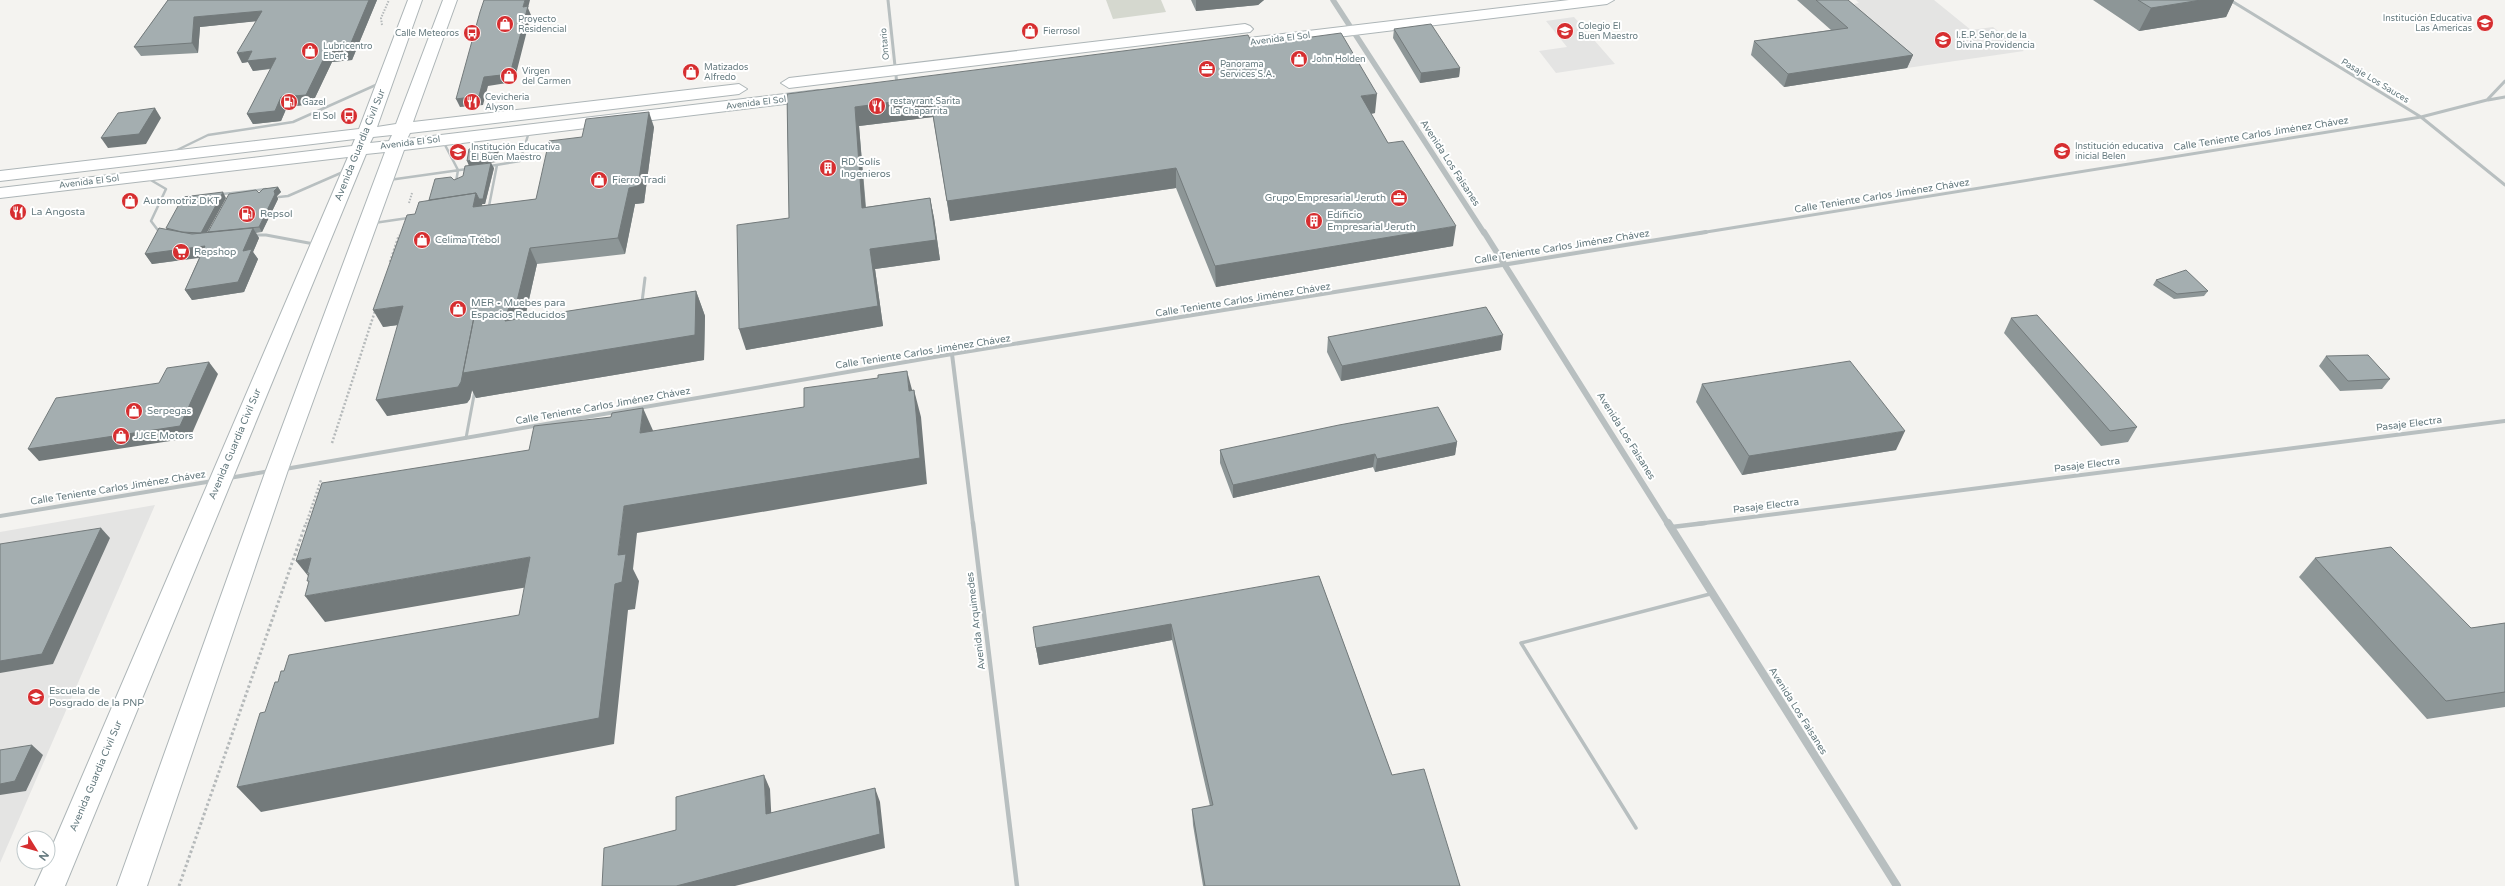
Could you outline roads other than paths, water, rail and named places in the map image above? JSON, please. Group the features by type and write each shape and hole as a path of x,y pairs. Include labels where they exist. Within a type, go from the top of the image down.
{"main road":[{"name":"Avenida Guardia Civil Sur","path":"50,886 219,480 320,246 386,81 415,0"},
{"path":"132,886 278,470 450,0"},
{"path":"1439,5 1484,0"},
{"name":"Avenida El Sol","path":"401,136 443,139 556,126 896,79 1347,23 1607,0"},
{"name":"Avenida El Sol","path":"1347,23 1364,14"},
{"name":"Avenida El Sol","path":"0,193 358,150 401,136 562,109 896,79"},
{"path":"556,126 562,109"},
{"name":"Avenida El Sol","path":"0,176 162,157 358,150"}],"street":[{"name":"Ontario","path":"888,0 896,79"},
{"name":"Avenida Los Faisanes","path":"1333,0 1505,265 1672,527 1712,594 1896,886"},
{"name":"Pasaje Los Sauces","path":"2230,0 2421,117 2505,185"},
{"path":"2488,100 2505,81"},
{"name":"Calle Teniente Carlos Jiménez Chávez","path":"0,516 278,470 952,354 2421,117 2505,97"},
{"name":"Avenida Arquimedes","path":"952,354 1017,886"},
{"name":"Pasaje Electra","path":"1672,527 2505,421"}],"lane":[{"path":"162,157 208,135 293,122 386,81"},
{"path":"489,166 520,161 530,129"},
{"path":"443,139 458,170 456,182"},
{"path":"279,197 288,196 358,150"},
{"path":"482,207 489,206 497,165"},
{"path":"385,180 473,168"},
{"path":"142,176 158,182 166,189 151,221 163,236"},
{"path":"216,195 266,189 262,195"},
{"path":"228,200 232,193"},
{"path":"162,200 193,197"},
{"path":"368,224 411,217"},
{"path":"248,236 266,234 298,239 320,246"},
{"path":"641,310 645,278"},
{"path":"466,438 476,383"},
{"path":"1636,828 1521,643 1712,594"}],"place":[{"name":"Institución Educativa Las Americas","path":"2485,23"},
{"name":"Proyecto Residencial","path":"505,24"},
{"name":"Fierrosol","path":"1030,31"},
{"name":"Colegio El Buen Maestro","path":"1565,31"},
{"name":"Calle Meteoros","path":"472,33"},
{"name":"I.E.P. Señor de la Divina Providencia","path":"1943,40"},
{"name":"Lubricentro Ebert","path":"310,51"},
{"name":"John Holden","path":"1299,59"},
{"name":"Panorama Services S.A.","path":"1207,69"},
{"name":"Matizados Alfredo","path":"691,72"},
{"name":"Virgen del Carmen","path":"509,76"},
{"name":"Gazel","path":"289,102"},
{"name":"Cevicheria Alyson","path":"472,102"},
{"name":"restayrant Sarita La Chaparrita","path":"877,106"},
{"name":"El Sol","path":"349,116"},
{"name":"Institución educativa inicial Belen","path":"2062,151"},
{"name":"Institución Educativa El Buen Maestro","path":"458,152"},
{"name":"RD Solís Ingenieros","path":"828,168"},
{"name":"Fierro Tradi","path":"599,180"},
{"name":"Grupo Empresarial Jeruth","path":"1399,198"},
{"name":"Automotriz DKT","path":"130,201"},
{"name":"La Angosta","path":"18,212"},
{"name":"Repsol","path":"247,214"},
{"name":"Edificio Empresarial Jeruth","path":"1314,221"},
{"name":"Celima Trébol","path":"422,240"},
{"name":"Repshop","path":"181,252"},
{"name":"MER - Muebes para Espacios Reducidos","path":"458,309"},
{"name":"Serpegas","path":"134,411"},
{"name":"JJCE Motors","path":"121,436"},
{"name":"Escuela de Posgrado de la PNP","path":"36,697"}]}
